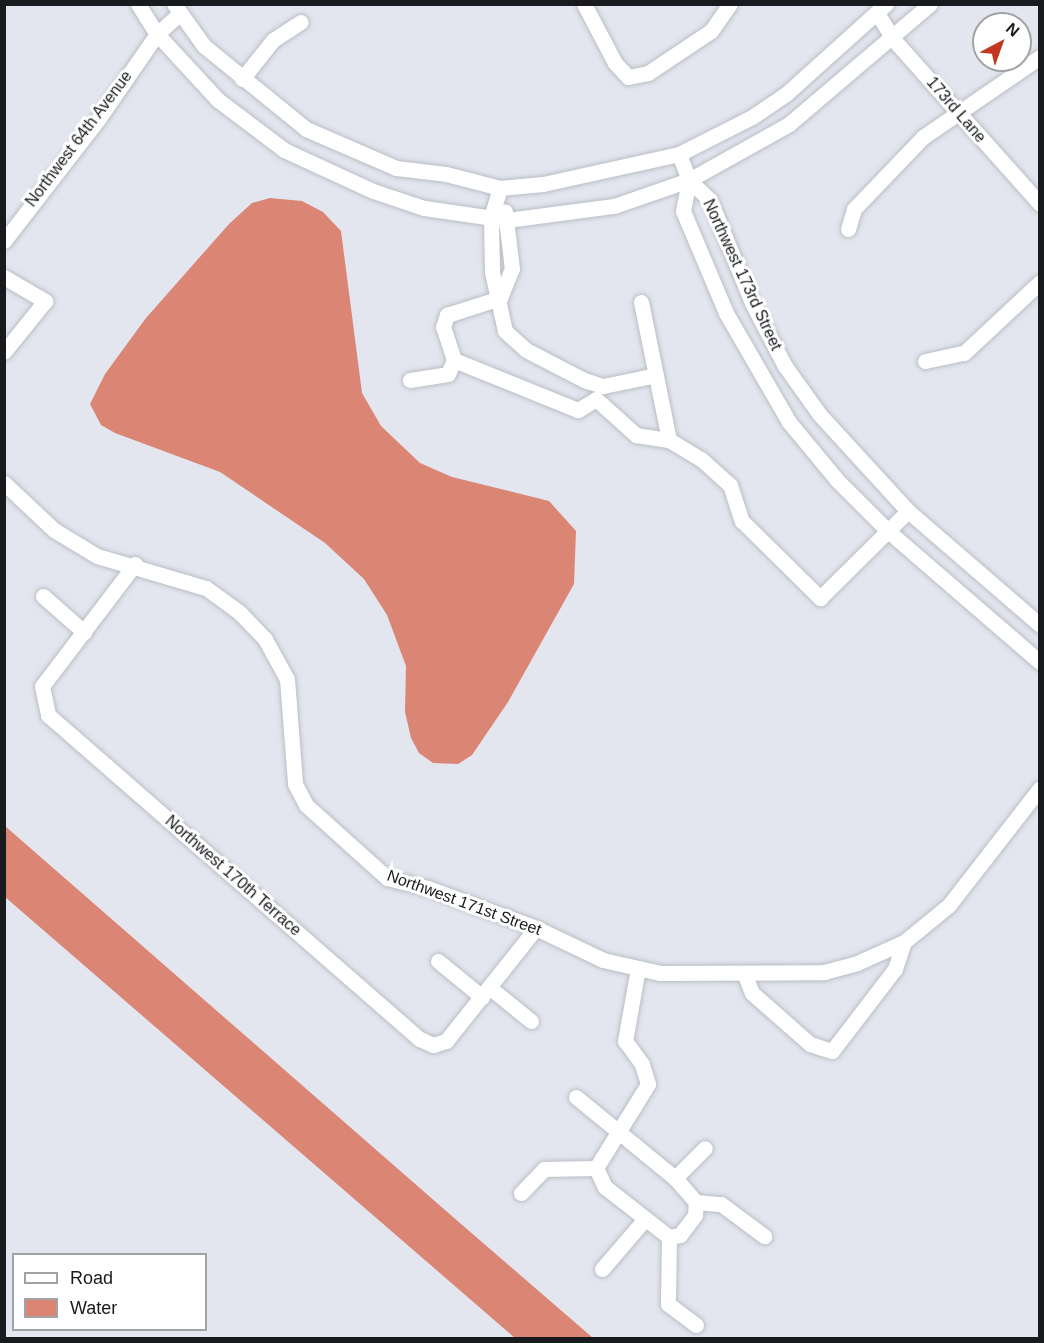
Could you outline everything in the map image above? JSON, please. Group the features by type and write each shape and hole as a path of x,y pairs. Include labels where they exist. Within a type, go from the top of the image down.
{"street":[{"path":"138,4 157,34 218,100 284,150 373,191 424,208 499,219 614,206 689,180 789,124 893,39 930,4"},
{"path":"584,4 615,63 628,77 648,73 711,31 730,4"},
{"path":"177,9 204,46 306,129 349,150 396,168 446,174 500,188 543,184 679,154 752,117 786,94 881,9"},
{"name":"Northwest 64th Avenue","path":"4,241 99,118 177,9"},
{"name":"173rd Lane","path":"881,9 893,39 1040,204"},
{"path":"242,79 273,40 301,22"},
{"path":"848,229 854,209 877,183 956,111 1040,57"},
{"name":"Northwest 173rd Street","path":"679,154 689,180 710,200 752,303 785,366 828,423 908,511 1040,626"},
{"name":"Northwest 173rd Street","path":"689,180 683,212 726,313 759,376 789,422 830,472 888,531 1040,662"},
{"path":"500,188 499,219 492,272 500,298 502,322 508,334 526,350 603,386 656,375"},
{"path":"4,278 45,301 4,352"},
{"path":"925,361 964,353 1040,282"},
{"path":"410,380 444,377 454,360 443,327 447,315 500,298"},
{"path":"641,302 669,440"},
{"path":"454,360 578,410 596,399"},
{"path":"593,383 596,399 636,435 669,440 701,459 730,485 742,521 820,598 908,511"},
{"name":"Northwest 171st Street","path":"4,483 54,530 97,556 135,564 206,588 239,612 265,639 287,679 295,784 306,805 387,878 428,888 536,928 603,960 660,973 746,975 824,972 857,963 904,942 949,905 1040,788"},
{"name":"Northwest 170th Terrace","path":"135,564 42,686 48,715 420,1039 434,1045 446,1041 536,928"},
{"path":"43,596 84,632"},
{"path":"746,975 752,993 760,1001 810,1044 832,1051 895,969 904,942"},
{"path":"438,961 531,1021"},
{"path":"596,1168 648,1084 642,1064 625,1041 638,968"},
{"path":"576,1097 675,1178 696,1202 721,1204 764,1236"},
{"path":"675,1178 705,1148"},
{"path":"520,1193 544,1168 596,1168"},
{"path":"596,1168 605,1187 669,1237 680,1235 695,1215 696,1202"},
{"path":"602,1269 645,1219"},
{"path":"669,1237 668,1304 696,1325"}],"water":[{"path":"270,198 302,201 323,212 341,231 362,393 381,426 420,463 452,477 549,501 576,531 574,584 508,702 472,755 458,764 433,763 419,753 411,738 405,712 406,666 387,615 364,579 325,543 220,472 115,433 101,425 90,404 105,374 146,318 229,224 252,203"},
{"path":"5,826 593,1338 515,1338 5,897"}]}
